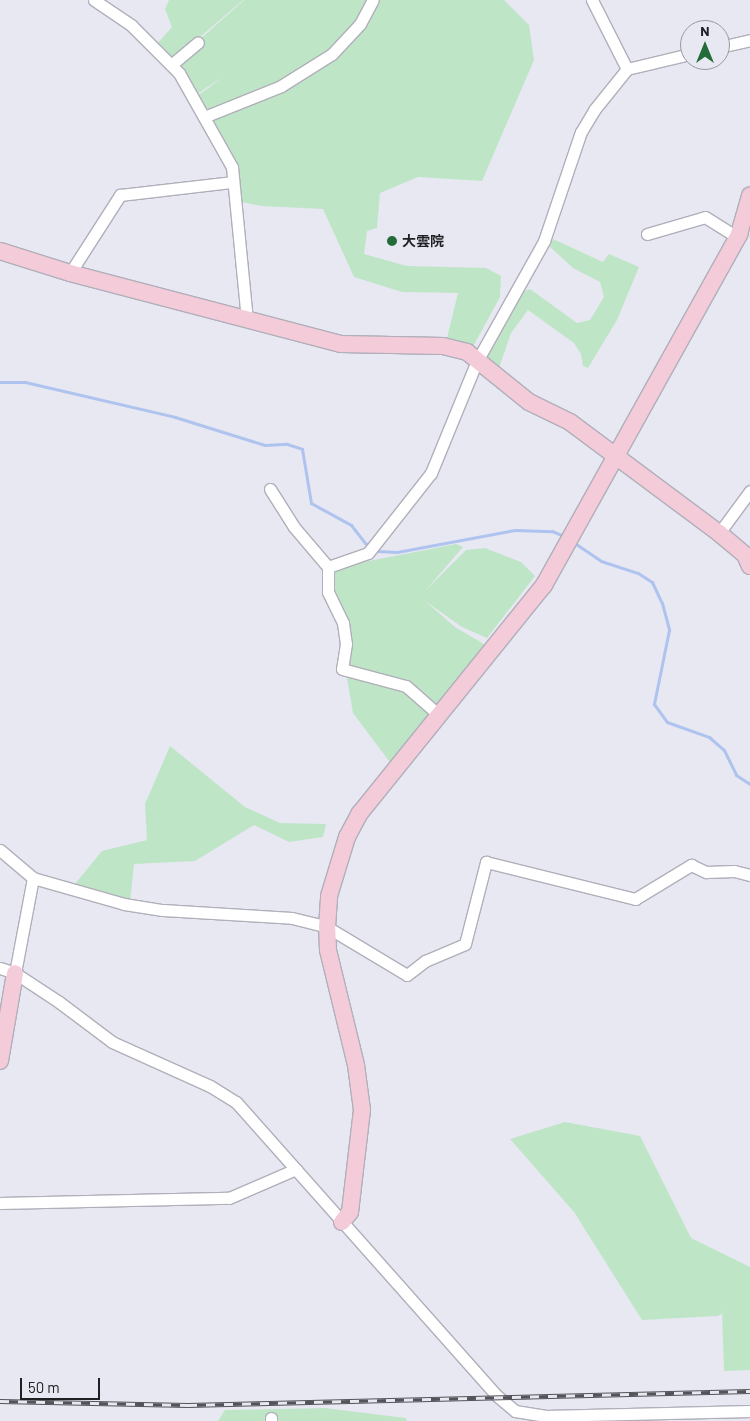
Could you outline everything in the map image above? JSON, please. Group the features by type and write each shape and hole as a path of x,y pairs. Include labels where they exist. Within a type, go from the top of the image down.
{"street":[{"path":"94,0 131,25 171,65 204,116 232,167 247,319"},
{"path":"204,116 281,86 332,54 360,24 373,0"},
{"path":"592,0 627,69"},
{"path":"730,45 750,40"},
{"path":"171,65 198,42"},
{"path":"328,567 368,553 431,474 477,360 544,241 581,132 594,110 627,69 680,56"},
{"path":"70,273 120,195 233,182"},
{"path":"342,1222 350,1212 362,1110 356,1065 328,950 327,928 330,896 347,837 360,813 544,585 614,455 737,237 750,196"},
{"path":"647,234 705,217 737,237"},
{"path":"0,251 70,273 341,344 443,346 468,352 529,402 570,422 719,534 745,555 750,566"},
{"path":"270,489 294,527 328,567 328,592 343,623 346,644 342,669 406,686 439,715"},
{"path":"719,534 750,491"},
{"path":"0,850 33,878 124,904 163,910 292,918 327,928 407,975 425,961 465,944 486,862 635,899 691,865 706,872 734,871 750,874"},
{"path":"0,1061 8,970 33,878"},
{"path":"8,970 112,1042 210,1086 236,1102 505,1405 515,1411 545,1419 750,1411"},
{"path":"0,1203 229,1198 296,1169"}],"green space":[{"path":"169,0 243,0 170,63 155,46 172,27 165,9"},
{"path":"244,0 504,0 529,25 534,60 482,181 418,177 380,193 377,228 367,231 364,254 407,266 486,268 501,276 500,297 469,354 445,346 458,293 402,292 354,277 323,209 261,206 238,201 196,97 223,77 194,96 171,65"},
{"path":"553,239 603,262 609,254 639,267 617,320 588,368 583,366 581,354 574,343 528,310 511,333 498,371 480,354 518,293 530,289 577,323 590,320 604,297 600,282 573,268 550,247"},
{"path":"456,544 463,547 425,591 466,550 485,548 521,562 535,576 487,638 462,627 425,601 455,627 489,647 392,765 353,713 328,569"},
{"path":"170,746 245,807 280,823 326,824 323,837 289,842 254,825 195,861 134,864 130,902 75,884 102,851 147,840 145,804"},
{"path":"565,1122 640,1136 691,1238 750,1267 750,1370 724,1371 722,1314 731,1308 718,1316 642,1320 574,1212 510,1139"},
{"path":"325,1408 406,1418 407,1421 218,1421 225,1410"}],"waterway":[{"path":"0,382 25,382 175,417 265,445 287,444 302,449 311,503 351,525 365,543 377,551 397,552 515,530 552,531 566,537"},
{"path":"573,542 601,561 638,573 652,582 662,603 669,630 654,704 667,722 709,737 724,750 736,775 750,784"}],"railway":[{"path":"0,1401 188,1405 750,1391"}],"place":[{"name":"大雲院","path":"392,241"}]}
